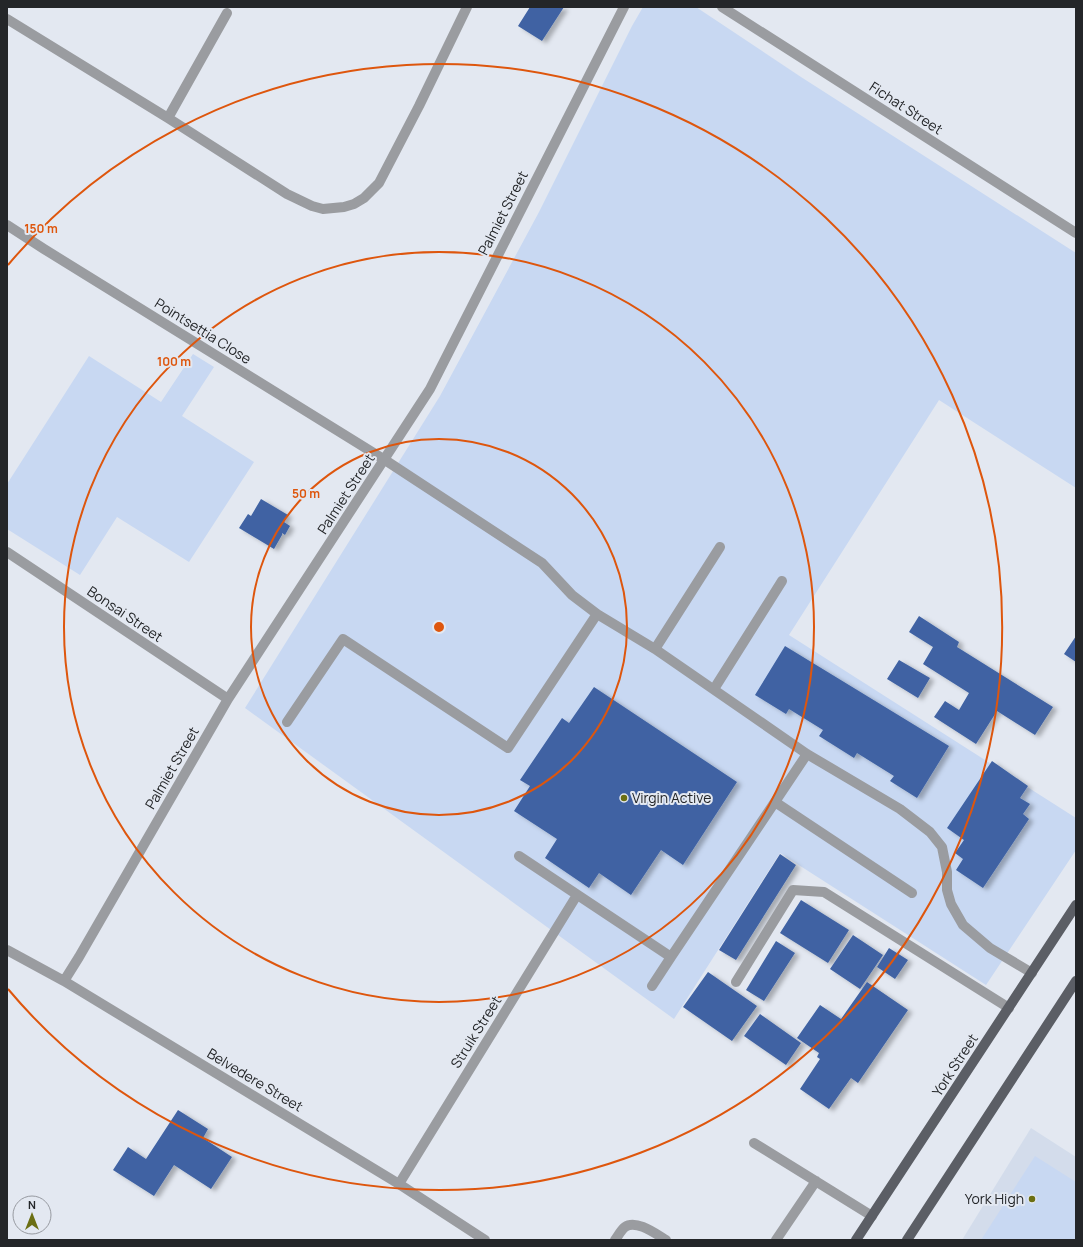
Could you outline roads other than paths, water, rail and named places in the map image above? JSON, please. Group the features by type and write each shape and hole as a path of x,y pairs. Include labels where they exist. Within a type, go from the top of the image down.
{"main road":[{"name":"York Street","path":"856,1240 1076,905"},
{"path":"907,1240 1076,981"}],"street":[{"path":"7,19 168,118 287,194 323,210 354,204 364,198 378,183 419,106 467,7"},
{"name":"Palmiet Street","path":"64,981 228,699 430,389 624,7"},
{"name":"Fichat Street","path":"722,7 1076,233"},
{"path":"168,118 227,13"},
{"name":"Pointsettia Close","path":"7,224 57,257 385,460 542,563 572,594 597,614 655,649 807,754 900,809 930,832 942,847 947,872 947,890 951,904 963,925 990,948 1032,973"},
{"path":"655,649 720,547"},
{"name":"Bonsai Street","path":"7,552 228,699"},
{"path":"714,689 782,581"},
{"path":"287,722 343,639 508,748 597,614"},
{"path":"652,986 807,754"},
{"path":"775,802 912,893"},
{"path":"519,856 671,957"},
{"path":"736,982 793,890 824,892 1009,1008"},
{"name":"Struik Street","path":"399,1184 577,895"},
{"name":"Belvedere Street","path":"7,950 64,981 399,1184 485,1240"},
{"path":"754,1143 872,1216"},
{"path":"776,1240 816,1181"},
{"path":"615,1240 625,1227 631,1225 644,1226 666,1240"}],"place":[{"name":"Virgin Active","path":"624,798"},
{"name":"York High","path":"1032,1199"}]}
